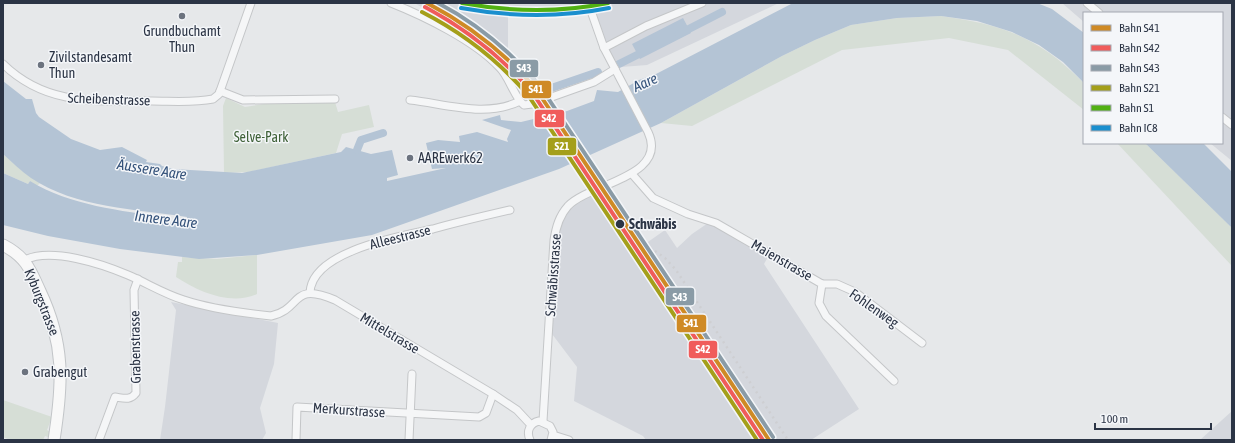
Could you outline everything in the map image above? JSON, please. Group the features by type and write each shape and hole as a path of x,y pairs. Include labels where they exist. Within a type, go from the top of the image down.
{"main road":[{"path":"3,245 25,260"},
{"name":"Kyburgstrasse","path":"25,260 43,297 58,342 61,368 54,440"}],"street":[{"path":"251,3 220,91 242,100 336,99"},
{"path":"391,3 427,20 484,53 505,73 520,101 524,105 532,104 594,82 613,66 604,48 591,11"},
{"path":"604,48 646,26 702,3"},
{"path":"1087,3 1098,12"},
{"name":"Scheibenstrasse","path":"3,64 16,76 35,87 72,99 97,101 210,100 216,98 220,91"},
{"name":"Schwäbisstrasse","path":"543,421 554,240 559,220 569,205 583,195 632,174 645,163 651,150 652,142 648,132 613,66"},
{"path":"410,100 479,109 505,107 520,101"},
{"path":"1223,118 1232,125"},
{"name":"Maienstrasse","path":"632,174 653,198 688,214 716,223 822,284 819,303 826,316 894,381"},
{"name":"Alleestrasse","path":"310,293 312,279 318,273 331,263 360,247 510,210"},
{"path":"25,260 41,255 50,255 94,264 138,279 185,301 239,312 271,316 276,315 300,297 310,293"},
{"name":"Grabenstrasse","path":"99,440 115,397 128,399 132,398 136,393 134,290 138,279"},
{"name":"Fohlenweg","path":"822,284 837,284 855,292 922,343"},
{"name":"Mittelstrasse","path":"310,293 323,295 335,300 493,394 517,410 531,426"},
{"path":"408,440 412,374"},
{"name":"Merkurstrasse","path":"296,440 297,406 482,417 486,413 493,394"},
{"path":"530,440 528,432 531,426 536,422 543,421 550,426 552,438 570,440"}],"shaded area":[{"path":"414,3 779,3 647,65 621,67 611,63 591,11 551,15 508,15 508,57 540,89 530,93 506,65 481,44 452,23"},
{"path":"1062,3 1232,3 1232,161 1211,144 1223,144 1223,12 1083,12 1083,21"},
{"path":"590,160 604,179 608,188 645,244 665,230 677,248 692,234 711,221 770,253 764,264 859,409 811,440 646,440 643,436 574,401 577,367 549,330 554,240 569,205 599,193 578,164"},
{"path":"171,302 278,323 274,364 260,408 266,433 262,440 160,440 176,310"},
{"path":"1232,411 1232,440 1200,440"}],"green space":[{"path":"941,16 984,24 1019,36 1051,54 1083,82 1083,109 1008,50 949,38 842,50 692,126 661,123 782,56 815,40 851,25 897,18"},
{"name":"Selve-Park","path":"226,98 245,107 276,102 335,102 338,112 369,105 374,127 342,134 336,153 248,172 224,173 223,106"},
{"path":"1118,144 1146,144 1232,228 1232,266"},
{"path":"3,154 21,170 40,183 37,186 30,181 28,184 3,173"},
{"path":"257,255 257,294 247,297 237,299 215,296 195,288 176,277 178,262 182,262 182,257 217,259"},
{"name":"Grabengut","path":"3,400 52,417 47,430 50,432 48,437 45,436 43,440 10,440 3,437"}],"water":[{"path":"793,3 1037,3 1052,9 1083,32 1083,82 1063,62 1039,45 1012,32 977,21 941,16 897,18 851,25 782,56 661,123 559,169 372,235 257,255 199,259 120,249 48,236 3,225 3,173 28,184 30,181 79,202 167,218 167,223 186,224 187,217 107,206 67,196 31,178 3,154 3,81 26,99 32,99 36,113 39,117 71,139 100,150 122,147 147,160 146,162 160,164 173,169 242,173 341,152 346,147 371,154 392,150 398,175 387,178 387,181 446,168 432,169 426,143 438,140 460,142 459,136 477,132 508,142 507,139 511,130 482,120 500,115 501,120 521,122 567,111 594,101 597,90 618,92 639,80 656,74"},
{"path":"683,18 691,33 640,59 632,44"},
{"path":"1146,144 1204,144 1232,172 1232,228"}],"waterway":[{"path":"679,34 722,12"},
{"path":"619,64 647,50"},
{"path":"531,95 598,72"},
{"path":"357,150 361,140 383,133"}],"tunnel":[{"path":"590,3 591,11"}],"railway":[{"path":"436,3 460,18 480,35"},
{"path":"655,251 665,258 676,270 788,440"}],"rail line":[{"name":"S41","path":"427,3 472,30 486,41 512,63 536,89 769,440"},
{"name":"S43","path":"438,3 467,20 506,50 540,86 773,437"},
{"name":"S1","path":"462,3 517,10 553,10 608,3"},
{"name":"S42","path":"425,7 455,24 482,44 508,67 532,92 763,440"},
{"name":"IC8","path":"461,8 517,15 553,15 609,8"},
{"name":"S21","path":"422,12 452,29 479,48 505,70 528,95 757,440"}],"place":[{"name":"Grundbuchamt Thun","path":"182,16"},
{"name":"Zivilstandesamt Thun","path":"41,65"},
{"name":"AAREwerk62","path":"410,158"},
{"name":"Schwäbis","path":"620,224"},
{"name":"Grabengut","path":"25,372"}],"water label":[{"name":"Aare","path":"645,82"},
{"name":"Äussere Aare","path":"152,169"},
{"name":"Innere Aare","path":"166,219"}]}
